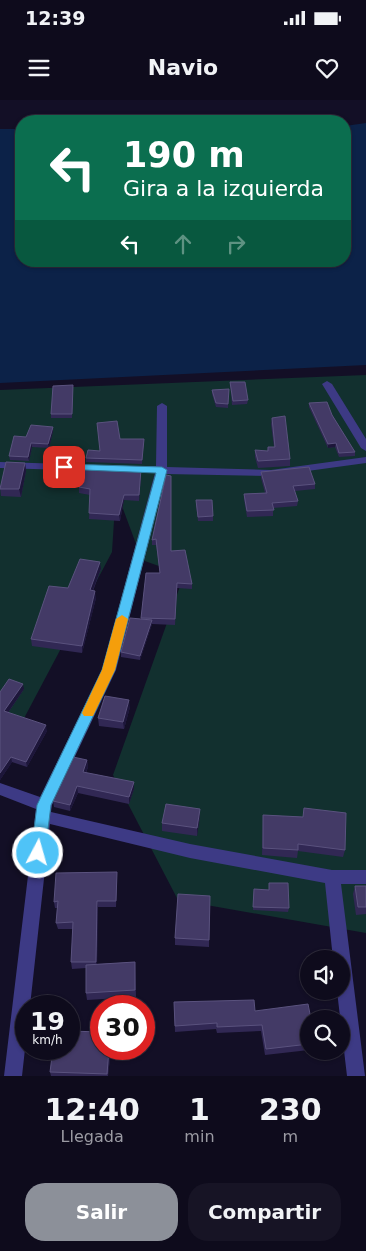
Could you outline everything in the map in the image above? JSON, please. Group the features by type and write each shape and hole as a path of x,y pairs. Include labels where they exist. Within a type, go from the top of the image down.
{"street":[{"path":"327,384 366,448"},
{"path":"13,1076 43,811 109,670 162,470 162,406"},
{"path":"0,465 272,473 366,460"},
{"path":"0,789 43,811 190,851 332,877 366,877"},
{"path":"332,877 356,1076"}],"green space":[{"path":"366,375 366,933 178,900 113,775 184,575 142,560 116,490 112,552 3,758 0,756 0,390"}],"water":[{"path":"366,123 366,365 0,383 0,129 15,129 15,267 351,267 351,125"}],"building":[{"path":"230,382 245,382 248,400 233,401"},
{"path":"73,385 72,414 51,414 53,386"},
{"path":"229,389 228,404 216,403 212,390"},
{"path":"327,402 332,415 355,452 339,453 336,443 328,444 309,403"},
{"path":"285,416 290,459 258,461 255,450 268,451 268,447 275,447 272,418"},
{"path":"117,421 120,439 144,439 142,460 86,458 88,450 100,451 97,423"},
{"path":"31,425 53,427 48,444 31,443 28,457 9,456 14,436 26,437"},
{"path":"6,462 25,463 19,489 0,489"},
{"path":"84,467 141,469 139,495 124,495 119,515 89,513 90,489 79,487"},
{"path":"309,467 315,484 293,486 298,501 272,503 274,510 247,511 244,494 267,493 261,472"},
{"path":"166,475 171,476 171,551 185,550 192,584 177,583 175,619 141,618 146,573 160,573 156,539 152,540"},
{"path":"196,500 212,500 213,516 198,517"},
{"path":"80,559 100,562 90,590 95,591 82,646 31,639 49,586 68,588"},
{"path":"130,618 152,620 140,656 121,652"},
{"path":"9,679 23,684 4,711 46,725 26,762 11,757 0,773 0,692"},
{"path":"105,696 129,700 123,722 98,718"},
{"path":"73,757 87,760 83,772 134,782 129,797 77,786 70,805 53,801"},
{"path":"166,804 200,809 197,828 162,823"},
{"path":"304,808 346,813 345,850 298,844 298,850 263,848 263,815 303,817"},
{"path":"117,872 116,901 97,901 96,962 71,962 73,922 56,923 58,901 54,902 56,873"},
{"path":"269,883 288,883 289,908 253,907 254,889 269,890"},
{"path":"355,886 366,886 366,907 358,907"},
{"path":"178,894 210,896 209,940 175,938"},
{"path":"135,962 135,990 86,993 86,965"},
{"path":"254,1000 255,1011 308,1004 309,1010 300,1010 300,1045 266,1049 262,1025 217,1027 217,1023 175,1026 174,1002"},
{"path":"80,1031 90,1032 90,1060 108,1060 107,1074 50,1072 52,1060 80,1060"}],"slow traffic":[{"path":"88,713 109,670 122,619"}],"route":[{"path":"38,853 44,805 109,670 162,470 64,467"}]}
